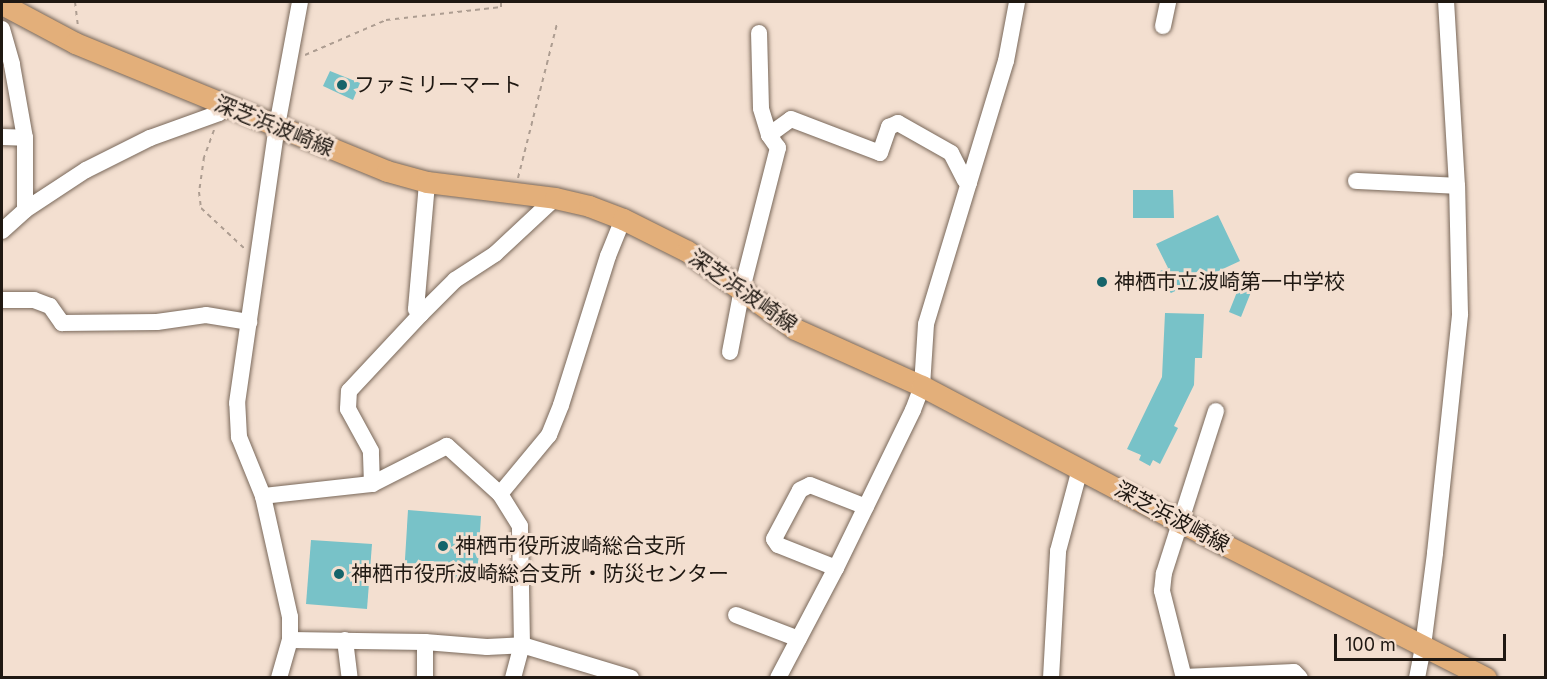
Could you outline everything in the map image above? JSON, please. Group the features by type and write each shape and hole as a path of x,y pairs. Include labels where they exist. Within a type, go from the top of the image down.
{"main road":[{"name":"深芝浜波崎線","path":"2,4 75,43 223,110 277,126 387,171 427,182 555,198 589,206 623,219 687,251 795,329 922,386 1182,523 1486,678"}],"street":[{"path":"279,678 290,640 290,617 263,496 239,437 237,403 277,126 300,2"},
{"path":"778,678 836,568 922,386 926,324 1006,61 1017,2"},
{"path":"1163,26 1168,2"},
{"path":"1417,678 1423,646 1459,324 1457,186 1446,2"},
{"path":"2,29 12,65 25,138 25,210"},
{"path":"730,352 742,289 778,148 769,135 761,108 759,33"},
{"path":"2,231 25,210 86,170 150,138 223,110"},
{"path":"769,135 791,119 880,153 889,127 898,123 951,153 965,180 969,183"},
{"path":"2,137 25,138"},
{"path":"1356,181 1457,186"},
{"path":"421,314 416,309 427,182"},
{"path":"25,188 45,196"},
{"path":"372,484 371,451 348,409 349,391 455,280 495,254 555,198"},
{"path":"500,494 549,435 561,405 608,256 623,219"},
{"path":"2,300 34,300 50,306 62,323 157,322 206,315 249,322"},
{"path":"1216,411 1182,523 1164,573 1162,591 1184,677 1294,672 1300,678"},
{"path":"263,496 372,484 447,446 500,494 520,526 522,645 513,678"},
{"path":"1051,678 1058,550 1080,468"},
{"path":"836,568 778,545 774,538 800,489 810,485 866,507"},
{"path":"736,615 799,639"},
{"path":"290,640 522,645 626,677"},
{"path":"345,640 350,678"},
{"path":"425,642 425,678"}],"path":[{"path":"75,2 79,31 75,43"},
{"path":"288,62 386,20 501,8 501,2"},
{"path":"515,192 557,24"},
{"path":"223,110 204,157 199,192 201,208 248,253 258,254"}],"building":[{"name":"ファミリーマート","path":"330,71 360,83 353,100 323,86"},
{"path":"1133,190 1173,190 1174,218 1133,218"},
{"path":"1218,215 1240,261 1171,293 1161,284 1160,271 1168,268 1156,244"},
{"path":"1243,277 1255,282 1241,317 1229,312"},
{"path":"1165,313 1204,314 1202,358 1195,358 1194,385 1174,426 1178,428 1160,464 1153,460 1150,466 1139,460 1141,455 1127,449 1162,377"},
{"name":"神栖市役所波崎総合支所","path":"408,510 481,516 477,581 404,576"},
{"name":"神栖市役所波崎総合支所・防災センター","path":"311,540 372,544 367,609 306,604"}],"place":[{"name":"ファミリーマート","path":"342,85"},
{"name":"神栖市立波崎第一中学校","path":"1102,282"},
{"name":"神栖市役所波崎総合支所","path":"443,546"},
{"name":"神栖市役所波崎総合支所・防災センター","path":"339,574"}]}
